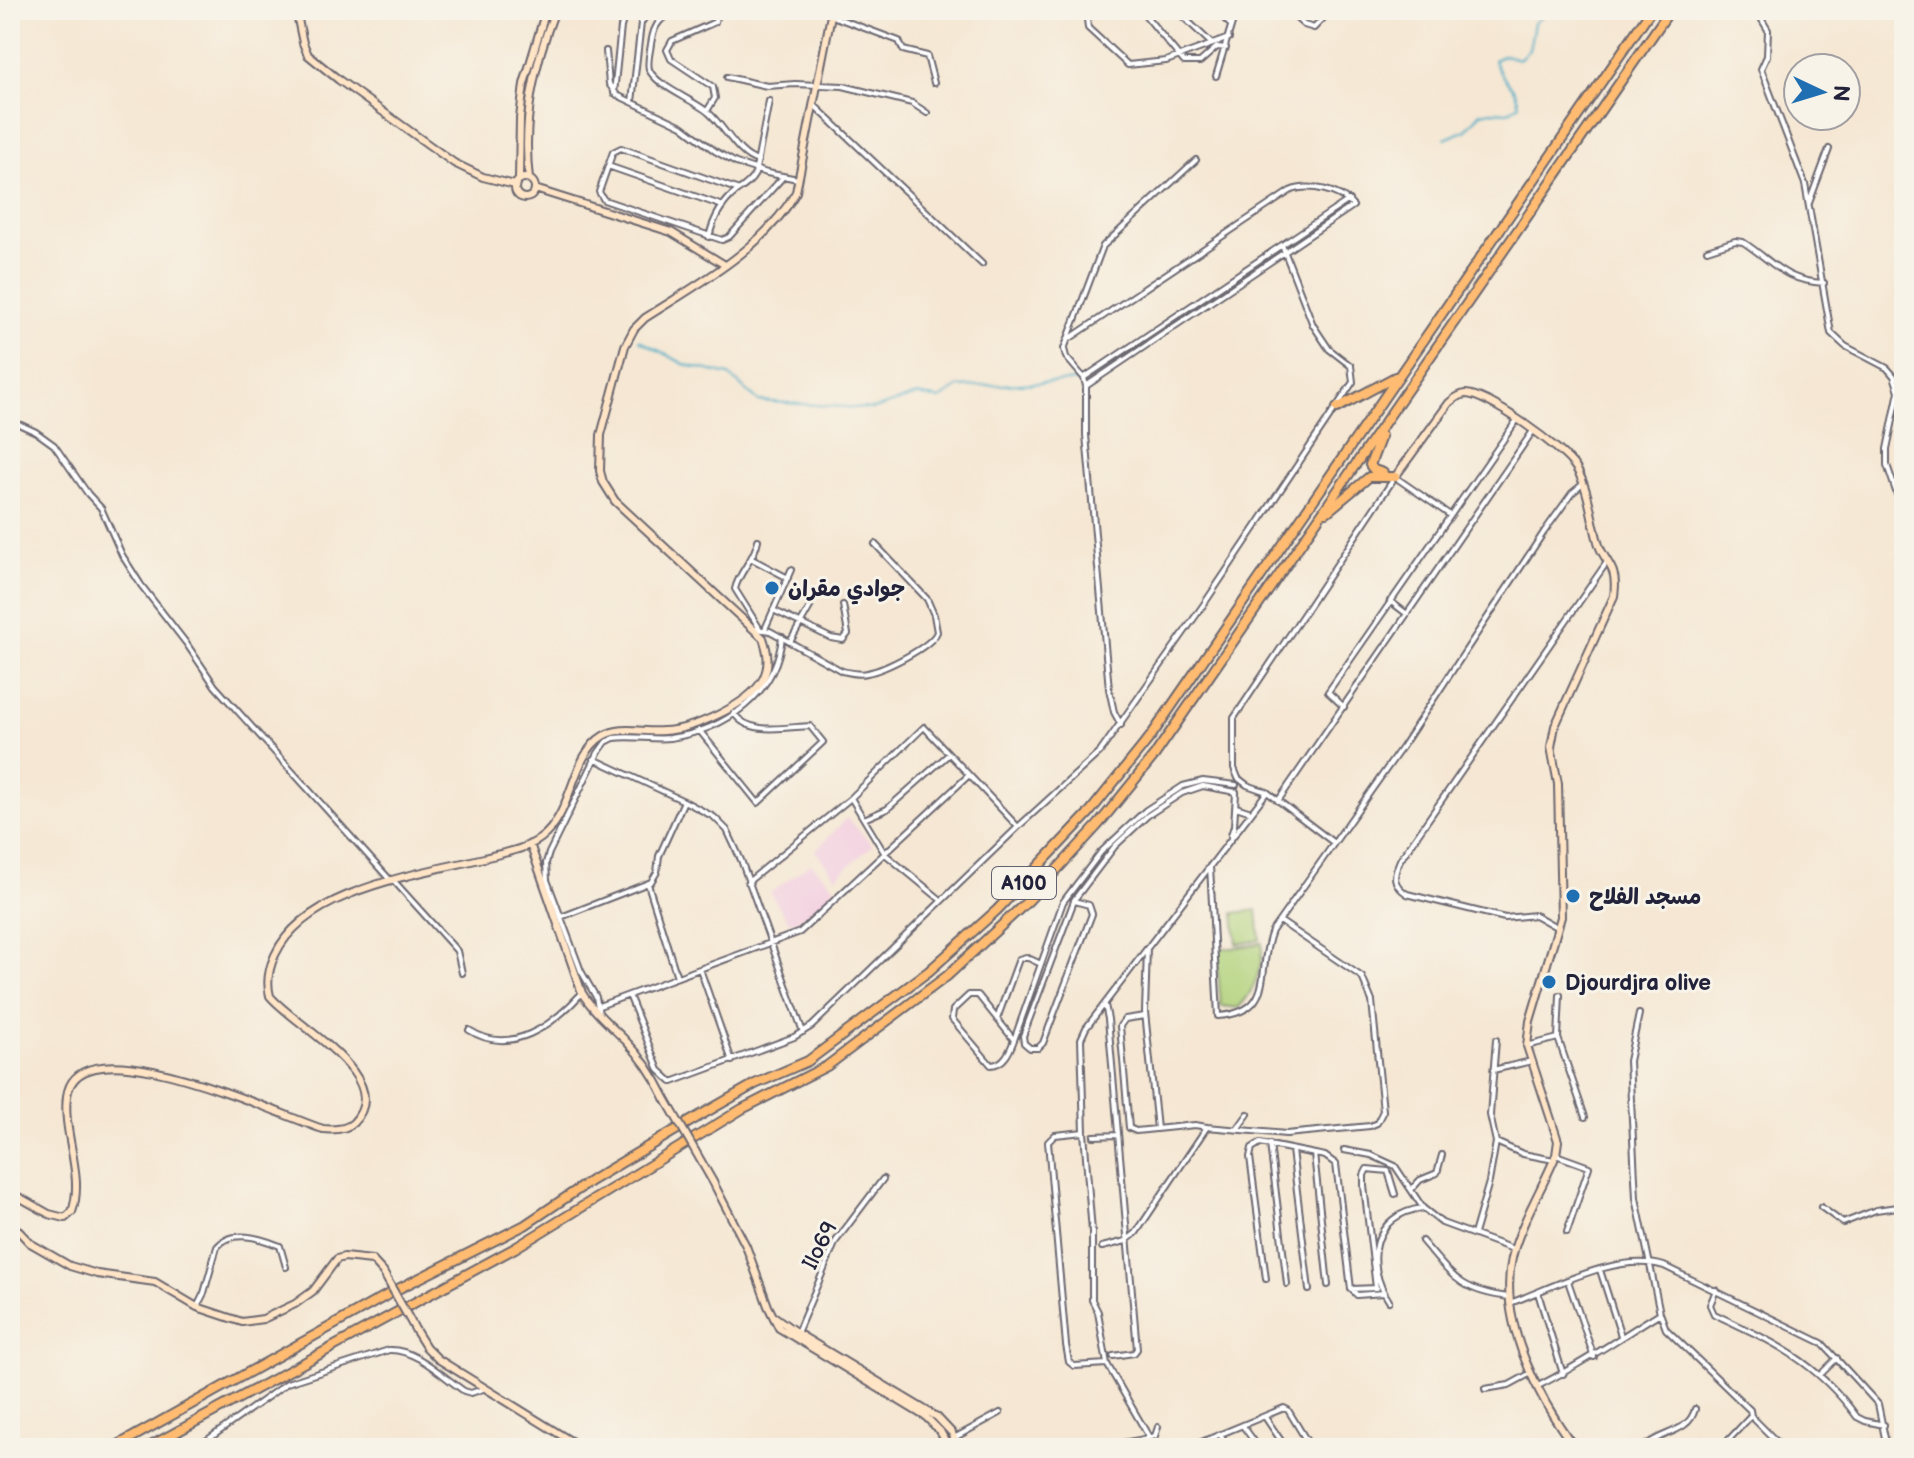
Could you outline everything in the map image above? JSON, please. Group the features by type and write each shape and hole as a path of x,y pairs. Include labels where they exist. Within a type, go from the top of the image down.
{"highway":[{"name":"A100","path":"113,1448 398,1289 511,1232 592,1180 755,1084 808,1061 929,971 1031,876 1128,766 1651,10"},
{"name":"A100","path":"147,1448 515,1248 742,1109 827,1066 917,1000 969,957 1029,900 1117,803 1195,699 1670,10"},
{"path":"1337,408 1400,374"},
{"path":"1389,417 1370,465 1374,470 1395,477"},
{"path":"1318,520 1369,477 1395,477"}],"main road":[{"path":"296,10 308,55 339,80 454,163 483,177 517,182 529,179"},
{"path":"535,189 530,196 522,197 516,193 524,84 546,10"},
{"path":"555,10 530,94 526,147 529,179 535,189 671,232 725,265"},
{"path":"10,1192 55,1217 65,1218 72,1212 75,1191 67,1095 75,1078 88,1069 148,1069 206,1086 323,1129 339,1129 352,1124 362,1108 362,1084 330,1047 270,996 268,977 279,945 290,930 340,899 392,881 530,844 553,826 590,749 605,735 624,729 661,732 688,726 722,711 753,691 761,682 768,663 760,629 630,516 608,493 599,462 601,435 630,335 645,318 746,249 789,206 800,179 832,13"},
{"path":"1395,477 1457,396 1476,396 1493,403 1565,454 1577,470 1600,548 1613,569 1616,582 1614,596 1555,726 1551,747 1558,784 1561,917 1530,1021 1527,1046 1558,1141 1555,1158 1515,1249 1509,1273 1509,1300 1517,1340 1538,1386 1575,1448"},
{"path":"530,844 582,993 657,1080 746,1246 775,1322 784,1332 926,1417 940,1431 949,1448"},
{"path":"10,1222 30,1243 70,1266 97,1274 155,1282 197,1307 228,1320 252,1323 276,1314 306,1296 337,1259 364,1257 372,1260 383,1272 426,1347 438,1359 582,1448"},
{"path":"772,1314 797,1333 937,1417 958,1448"}],"street":[{"path":"614,93 621,27 626,10"},
{"path":"632,102 641,23 650,10"},
{"path":"681,10 661,18 655,25 649,68 652,75 707,111 747,156 758,161"},
{"path":"707,111 715,98 713,87 671,59 667,50 672,41 715,22 717,10"},
{"path":"1086,10 1088,28 1128,65 1166,61 1229,38"},
{"path":"1141,10 1184,62 1200,62 1217,47 1226,48"},
{"path":"1176,10 1212,44"},
{"path":"1215,10 1232,25"},
{"path":"1216,76 1236,10"},
{"path":"1287,10 1304,25 1314,28 1331,10"},
{"path":"1756,10 1768,30 1767,56 1761,69 1805,184 1831,333 1845,346 1887,368 1894,376 1899,391 1887,449 1887,465 1904,515"},
{"path":"832,13 899,41 903,50 927,56 934,83"},
{"path":"606,51 608,80 614,93 682,126 725,158 757,170 800,179"},
{"path":"727,77 767,86 843,86 912,103 927,113"},
{"path":"709,237 714,220 723,206 751,180 757,170 769,101"},
{"path":"815,106 982,264"},
{"path":"739,190 621,148 615,150 600,190 602,198 719,240 729,237 783,177"},
{"path":"1809,204 1829,149"},
{"path":"1121,725 1114,712 1109,689 1086,435 1086,386 1084,378 1065,354 1064,346 1103,246 1196,160"},
{"path":"608,166 723,206"},
{"path":"1069,339 1295,188 1311,187 1349,200 1353,206 1086,386"},
{"path":"1084,378 1349,200"},
{"path":"1707,250 1735,241 1743,242 1791,277 1824,283"},
{"path":"629,995 659,1070 669,1081 676,1082 803,1032 1100,752 1353,382 1353,370 1326,345 1313,325 1282,245"},
{"path":"10,420 36,432 54,445 101,508 122,555 141,585 215,686 457,951 462,973"},
{"path":"1344,707 1328,692 1517,420"},
{"path":"1278,801 1533,431"},
{"path":"1229,841 1236,807 1233,721 1236,711 1395,477 1450,515"},
{"path":"1210,866 1218,1016 1239,1014 1254,1002 1263,982 1268,942 1280,921 1437,695 1544,532 1572,493 1583,484"},
{"path":"758,540 752,559 735,589 760,629 782,637 842,671 859,674 876,671 932,641 937,632 927,599 875,544"},
{"path":"752,559 788,578"},
{"path":"1558,928 1535,915 1505,918 1407,894 1394,881 1395,873 1400,860 1607,562"},
{"path":"760,629 773,610 791,570"},
{"path":"1390,601 1408,614"},
{"path":"773,610 831,638 845,639 848,634 843,605"},
{"path":"790,642 810,607"},
{"path":"599,1014 599,1006 581,971 547,880 546,863 594,759 603,745 614,738 663,738 699,730 734,713 758,696 770,679 779,659 782,637"},
{"path":"699,730 758,803 823,742 810,726 751,726 740,721 734,713"},
{"path":"748,882 851,798 924,727 1018,827"},
{"path":"864,819 887,809 949,754"},
{"path":"594,759 714,817 727,830 803,1032"},
{"path":"1235,772 1244,784 1267,792 1334,843"},
{"path":"599,1006 804,930 968,776"},
{"path":"1014,1040 975,994 967,996 954,1008 952,1019 991,1065 1005,1059 1014,1040 1067,897 1101,852 1146,810 1168,795 1197,781 1236,785"},
{"path":"1067,897 1074,901 1089,905 1092,914 1043,1043 1038,1048 1030,1048 1024,1043 1023,1036 1074,901 1105,856 1147,816 1187,790 1199,787 1236,792"},
{"path":"1149,1437 1107,1364 1098,1312 1092,1299 1092,1232 1081,1039 1147,946 1267,792"},
{"path":"851,798 885,854 941,900"},
{"path":"561,917 648,884 657,872 659,856 684,801"},
{"path":"1236,807 1251,812"},
{"path":"648,884 677,977"},
{"path":"1145,1016 1125,1019 1120,1026 1131,1130 1195,1125 1286,1134 1377,1123 1383,1111 1372,1001 1366,984 1362,977 1280,921"},
{"path":"1147,946 1145,1016 1157,1129"},
{"path":"997,1019 1019,959 1026,957 1041,964"},
{"path":"700,969 732,1061"},
{"path":"469,1030 489,1039 521,1039 551,1021 582,993"},
{"path":"1560,995 1558,1038 1585,1117"},
{"path":"1105,1005 1137,1349 1134,1353 1113,1356"},
{"path":"1639,1014 1629,1061 1636,1198 1660,1313 1673,1338 1750,1410 1751,1416 1783,1448"},
{"path":"1527,1046 1558,1038"},
{"path":"1474,1235 1496,1142 1490,1115 1496,1040"},
{"path":"1493,1070 1532,1061"},
{"path":"1238,1128 1248,1114"},
{"path":"1102,1247 1126,1241 1136,1233 1207,1127"},
{"path":"1084,1132 1055,1135 1048,1142 1055,1248 1069,1362 1077,1366 1107,1364"},
{"path":"1094,1136 1118,1135"},
{"path":"1496,1142 1523,1154 1589,1167 1567,1232"},
{"path":"1266,1279 1250,1152 1256,1144 1270,1144 1330,1157 1337,1168 1351,1289 1357,1295 1381,1289"},
{"path":"1270,1144 1287,1284"},
{"path":"1291,1149 1309,1290"},
{"path":"1344,1150 1371,1155 1395,1166 1423,1208 1442,1223 1515,1249"},
{"path":"1314,1154 1328,1285"},
{"path":"1411,1190 1420,1180 1437,1173 1442,1155"},
{"path":"1389,1301 1381,1289 1364,1186 1365,1172 1371,1169 1388,1171 1395,1194"},
{"name":"Ilo69","path":"797,1333 836,1241 883,1179"},
{"path":"1821,1207 1843,1223 1876,1210 1904,1206"},
{"path":"1381,1289 1376,1248 1382,1229 1396,1216 1423,1208"},
{"path":"197,1307 217,1247 232,1236 280,1246 286,1267"},
{"path":"1422,1241 1462,1284 1509,1300 1538,1293 1600,1270 1635,1262 1649,1262 1716,1290 1810,1335 1831,1350 1878,1404 1887,1448"},
{"path":"1600,1270 1621,1336"},
{"path":"1568,1281 1594,1357"},
{"path":"1351,1289 1381,1289"},
{"path":"1716,1290 1710,1305 1714,1314 1798,1356 1820,1375 1857,1417 1884,1425"},
{"path":"1538,1293 1563,1374"},
{"path":"1538,1386 1594,1357 1621,1336 1660,1313"},
{"path":"196,1448 287,1383 389,1350 398,1349 416,1357 464,1391 471,1393 483,1389"},
{"path":"1820,1375 1837,1358"},
{"path":"1485,1389 1509,1385 1532,1372"},
{"path":"1187,1448 1281,1408 1288,1410 1311,1448"},
{"path":"1643,1448 1650,1441 1692,1420 1695,1409"},
{"path":"954,1438 1000,1413"},
{"path":"1265,1416 1286,1448"},
{"path":"1721,1448 1751,1416"},
{"path":"1243,1426 1259,1448"},
{"path":"1058,1445 1104,1445 1155,1436 1158,1427"},
{"path":"1220,1435 1231,1448"},
{"path":"1202,1442 1206,1448"}],"shaded area":[{"path":"847,818 873,845 836,877 815,851"},
{"path":"811,863 835,887 829,898 796,922 788,921 770,893"}],"green space":[{"path":"1257,910 1260,940 1237,944 1234,913"},
{"path":"1262,943 1259,969 1249,994 1238,1008 1221,1006 1216,948"}],"waterway":[{"path":"1445,139 1466,130 1481,113 1508,112 1519,105 1515,92 1500,74 1494,60 1505,55 1519,59 1529,50 1534,23 1560,10"},
{"path":"639,340 686,365 729,375 758,401 874,409 917,395 940,399 959,387 1078,381"}],"place":[{"name":"جوادي مقران","path":"772,588"},
{"name":"مسجد الفلاح","path":"1573,896"},
{"name":"Djourdjra olive","path":"1549,982"}]}
